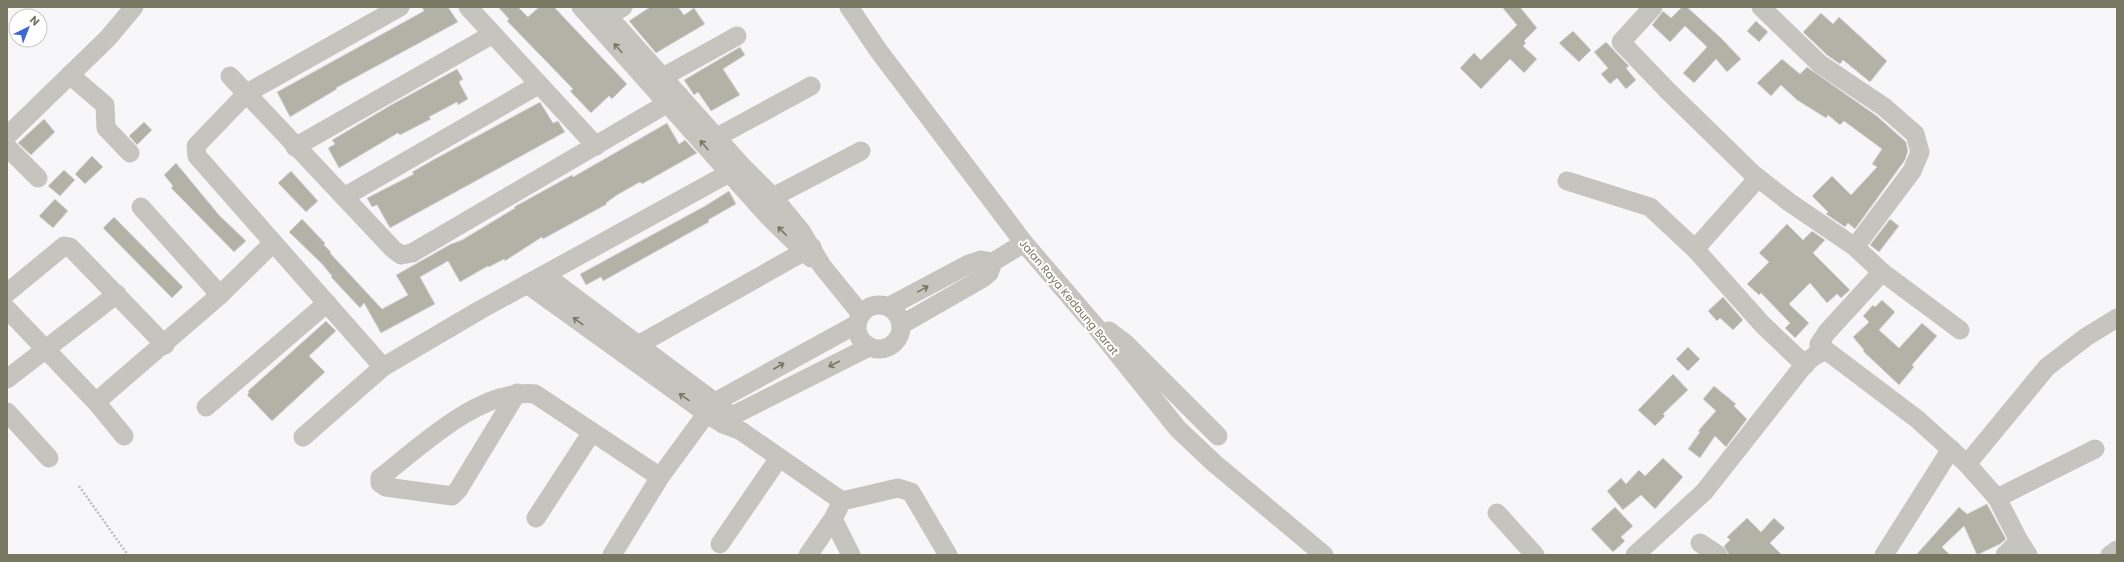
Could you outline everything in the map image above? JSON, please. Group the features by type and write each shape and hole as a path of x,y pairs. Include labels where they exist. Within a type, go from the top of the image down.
{"street":[{"path":"7,136 108,38 134,7"},
{"path":"362,28 377,7"},
{"path":"383,367 197,156 196,146 247,93 400,7"},
{"path":"468,7 538,85 596,146"},
{"path":"581,7 673,99 808,249 822,266 859,319 858,333 862,341 869,347 877,349 891,345 900,333 900,326 899,318 888,308 874,306 859,319 710,407 660,477 612,555"},
{"name":"Jalan Raya Kedaung Barat","path":"849,7 878,50 1024,243 1096,327 1178,429 1214,463 1324,555"},
{"path":"1653,7 1622,42 1668,91 1758,178 1789,202 1855,247 1882,272 1960,330"},
{"path":"1760,7 1820,64 1884,107 1915,134 1920,152 1912,171 1855,247"},
{"path":"610,10 663,77 673,99 718,137 736,170 773,197 808,249"},
{"path":"295,147 492,34"},
{"path":"663,77 737,36"},
{"path":"70,75 105,105 106,128 130,153"},
{"path":"230,76 295,147 393,249 401,255 412,253 596,146 673,99"},
{"path":"344,197 538,85"},
{"path":"718,137 812,86"},
{"path":"7,147 38,178"},
{"path":"773,197 861,151"},
{"path":"303,437 383,367 527,284 736,170"},
{"path":"1695,249 1758,178"},
{"path":"1567,180 1650,207 1695,249 1762,324 1812,359"},
{"path":"141,207 220,295"},
{"path":"96,402 165,345 220,295 273,243"},
{"path":"900,326 983,278 988,273 993,262 1024,243"},
{"path":"7,293 64,246 70,246 165,345"},
{"path":"638,345 808,249"},
{"path":"888,308 968,264 981,260 993,262"},
{"path":"1635,555 1704,492 1812,359 1827,332 1882,272"},
{"path":"545,275 638,345 732,424 779,458 842,500 898,488 911,492 948,555"},
{"path":"527,284 710,407"},
{"path":"7,379 117,294"},
{"path":"206,407 327,303"},
{"path":"7,309 96,402 124,436"},
{"path":"1967,464 2047,367 2086,337 2117,318"},
{"path":"1096,327 1109,330 1125,343 1218,436"},
{"path":"732,424 758,403 869,347"},
{"path":"1812,359 1827,351 1917,419 1967,464 1997,498 2024,548 2005,555"},
{"path":"745,385 758,403"},
{"path":"517,393 458,490 452,496 386,487 380,483 380,478 462,415 492,401 517,393 535,394 660,477"},
{"path":"7,412 49,458"},
{"path":"536,518 592,432"},
{"path":"1884,555 1950,449"},
{"path":"1997,498 2095,449"},
{"path":"720,544 779,458"},
{"path":"808,555 833,519 842,500"},
{"path":"1497,513 1535,555"},
{"path":"833,519 851,555"},
{"path":"1700,543 1718,555"},
{"path":"2110,555 2117,550"}],"path":[{"path":"79,486 128,555"}],"building":[{"path":"422,7 448,7 458,22 336,88 337,89 290,117 277,92 424,11"},
{"path":"498,7 518,7 528,17 539,7 554,7 627,84 612,99 609,96 591,113 570,91 573,89 507,21 509,19"},
{"path":"650,7 678,7 684,15 694,8 705,24 656,53 629,21"},
{"path":"1502,7 1520,7 1537,28 1524,41 1526,43 1523,46 1537,59 1524,73 1510,59 1481,89 1460,68 1474,53 1481,60 1517,25"},
{"path":"1682,7 1687,7 1722,39 1741,59 1727,72 1716,59 1694,83 1683,73 1707,47 1685,26 1670,42 1652,25 1663,11 1671,18"},
{"path":"1821,13 1833,24 1839,17 1887,61 1870,82 1843,60 1840,64 1827,55 1803,32"},
{"path":"1756,21 1768,32 1759,42 1747,31"},
{"path":"1573,31 1591,50 1579,62 1559,43"},
{"path":"1606,42 1629,66 1626,68 1636,80 1626,89 1617,78 1610,84 1601,74 1608,68 1594,52"},
{"path":"740,47 745,55 723,69 740,95 711,111 698,92 694,95 684,80"},
{"path":"1782,59 1800,74 1807,67 1877,116 1906,142 1908,151 1905,160 1855,229 1848,223 1845,227 1826,214 1828,212 1812,196 1832,176 1851,195 1877,167 1872,164 1882,149 1844,121 1840,125 1828,115 1826,118 1797,100 1781,85 1771,96 1757,83"},
{"path":"457,69 463,79 459,82 468,99 458,105 457,102 429,117 431,119 400,135 398,133 339,168 328,148 335,144 332,140 391,105"},
{"path":"540,102 553,123 558,121 565,132 390,228 377,205 372,207 367,198 414,174 412,172"},
{"path":"44,119 55,132 31,155 18,143"},
{"path":"144,122 152,130 137,145 129,136"},
{"path":"667,123 679,144 685,140 697,153 642,184 640,182 617,195 606,203 607,204 543,239 542,237 505,261 504,259 489,267 488,266 460,282 448,261 420,277 435,304 381,333 364,303 360,308 331,277 332,276 322,264 289,232 302,219 325,243 324,245 331,252 330,253 382,309 408,295 396,275 451,244 462,240 515,208 514,207 572,175 573,177"},
{"path":"92,156 103,167 85,184 75,174"},
{"path":"176,163 219,215 246,241 234,252 171,188 173,186 164,175"},
{"path":"64,170 75,180 60,196 48,186"},
{"path":"291,171 318,201 306,212 278,183"},
{"path":"729,191 736,204 708,220 709,222 603,281 601,277 586,285 580,274 705,206"},
{"path":"55,199 68,211 53,228 39,216"},
{"path":"114,217 183,287 172,298 103,228"},
{"path":"1890,219 1899,226 1879,252 1870,245"},
{"path":"1787,224 1803,240 1812,231 1825,240 1813,253 1850,290 1841,298 1837,294 1827,303 1810,283 1789,304 1809,323 1795,338 1785,328 1790,323 1761,293 1759,295 1747,284 1769,262 1759,253"},
{"path":"1723,297 1743,320 1733,330 1720,318 1717,321 1708,311"},
{"path":"1882,300 1895,312 1879,330 1899,348 1922,323 1937,336 1912,365 1914,367 1899,385 1863,351 1864,350 1853,337 1869,322 1863,316 1873,305 1875,307"},
{"path":"326,321 336,331 309,356 325,372 272,421 247,395 249,393 248,391"},
{"path":"1688,347 1700,359 1688,371 1676,359"},
{"path":"1673,374 1688,390 1663,414 1665,416 1655,426 1638,410"},
{"path":"1714,386 1736,404 1734,406 1747,419 1726,447 1715,436 1700,458 1688,449 1700,432 1698,431 1716,411 1703,399"},
{"path":"1663,458 1683,477 1655,509 1641,495 1623,510 1607,491 1621,478 1626,484 1639,470 1645,476"},
{"path":"1987,504 2006,539 2000,544 1977,555 1964,526 1942,547 1950,555 1916,555 1959,507 1967,514"},
{"path":"1615,507 1633,526 1621,537 1625,541 1613,552 1591,529"},
{"path":"1747,518 1761,532 1774,518 1785,528 1770,543 1782,555 1729,555 1724,546 1730,540 1727,537"}]}
